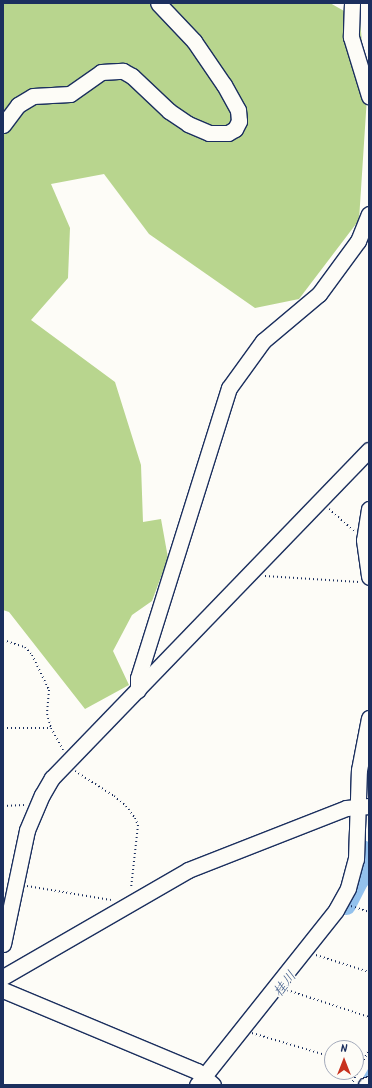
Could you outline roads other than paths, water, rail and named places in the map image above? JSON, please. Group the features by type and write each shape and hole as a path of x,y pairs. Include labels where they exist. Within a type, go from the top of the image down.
{"street":[{"path":"3,125 18,105 33,96 70,94 101,72 123,71 132,76 169,111 188,124 209,133 228,133 236,129 239,121 238,110 224,85 194,41 158,3"},
{"path":"352,3 351,37 369,96"},
{"path":"138,690 138,678 229,388 263,341 319,294 358,241 369,214"},
{"path":"3,944 14,883 27,830 52,778 252,573 369,450"},
{"path":"366,579 364,540 369,509"},
{"path":"3,990 189,1068 206,1083 336,910 348,888 356,859 363,805 359,770 369,718"},
{"path":"3,977 188,870 363,805"}],"waterway":[{"name":"桂川","path":"346,905 359,880 362,849"},
{"path":"362,1081 369,1069"}]}
